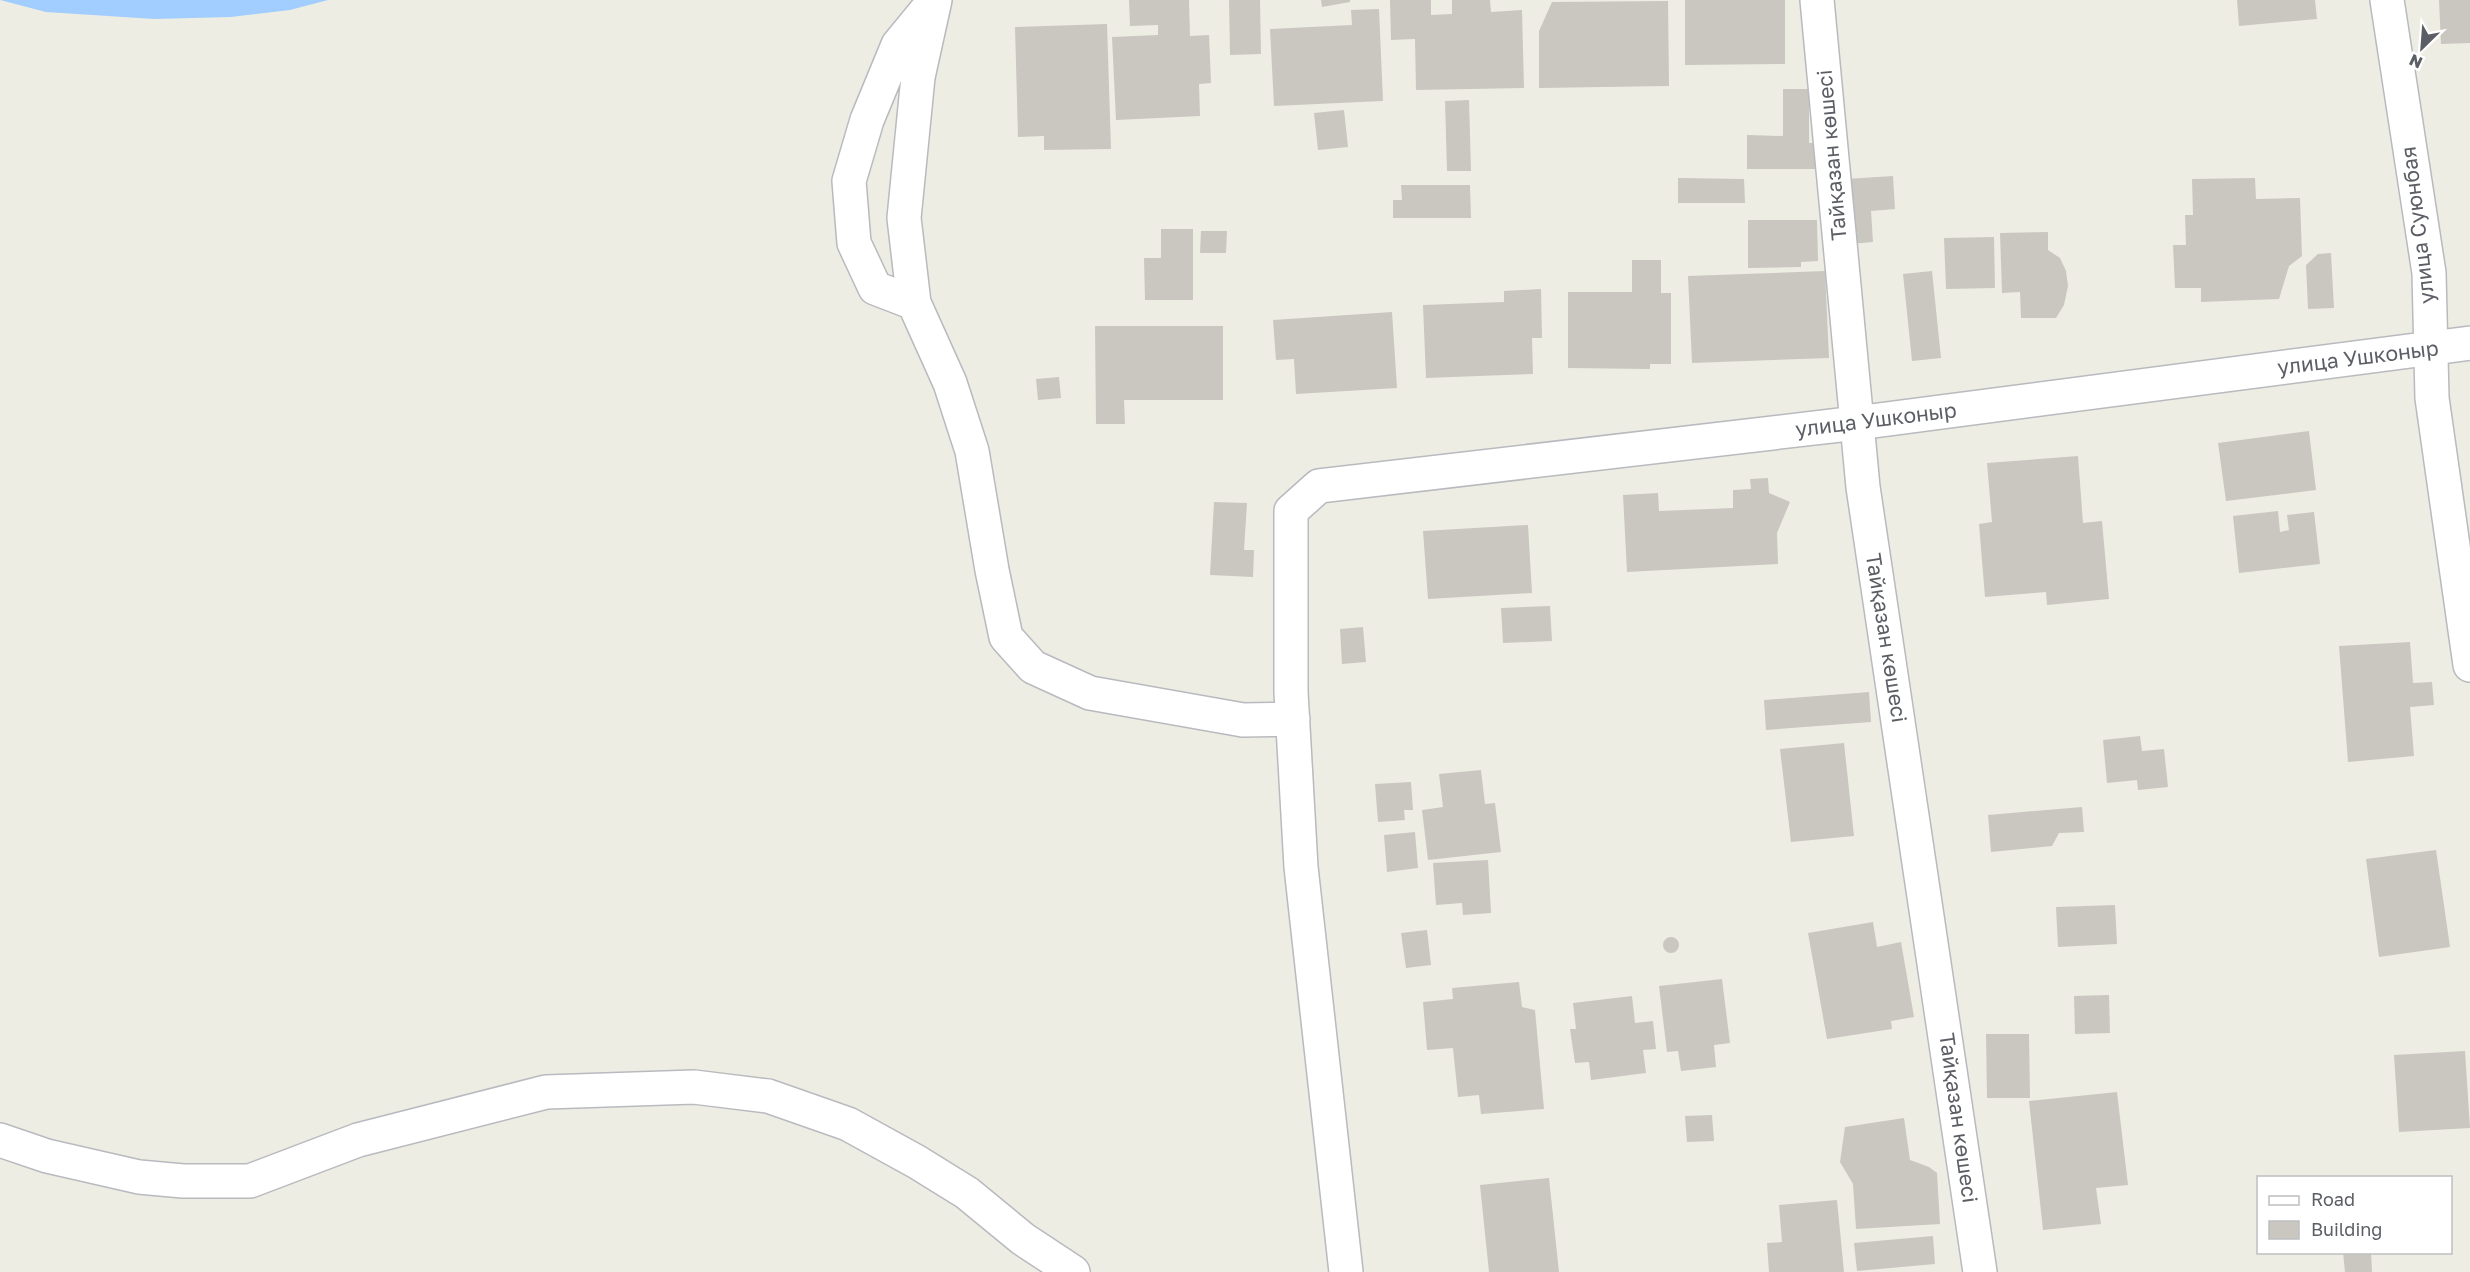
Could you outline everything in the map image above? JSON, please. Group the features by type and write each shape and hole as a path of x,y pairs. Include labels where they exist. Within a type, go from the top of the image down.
{"street":[{"name":"Тайқазан көшесі","path":"1817,0 1865,499 1980,1272"},
{"name":"улица Суюнбая","path":"2387,0 2428,273 2432,398 2470,664"},
{"path":"934,1 918,77 904,218 914,303 950,383 972,451 1006,637 1033,667 1090,693 1243,720 1293,719 1301,867 1346,1272"},
{"path":"914,303 876,288 854,243 849,181 867,120 898,45 934,1"},
{"name":"улица Ушконыр","path":"1293,719 1291,511 1319,486 1857,423 2470,343"},
{"path":"0,1140 47,1156 139,1177 183,1181 250,1180 358,1140 546,1092 694,1087 758,1094 848,1124 917,1162 967,1193 1023,1239 1073,1272"}],"water":[{"path":"0,0 328,0 290,10 231,17 154,19 46,12"}],"building":[{"path":"1129,0 1189,0 1190,36 1209,35 1211,83 1199,84 1200,116 1116,120 1112,37 1158,35 1158,25 1130,26"},
{"path":"1229,0 1260,0 1261,54 1230,55"},
{"path":"1321,0 1350,0 1350,2 1322,7"},
{"path":"1390,0 1431,0 1431,15 1452,14 1452,0 1490,0 1491,12 1522,10 1524,88 1416,90 1415,39 1391,40"},
{"path":"1685,0 1785,0 1785,64 1685,65"},
{"path":"2237,0 2315,0 2317,19 2239,26"},
{"path":"2439,0 2470,0 2470,43 2441,44"},
{"path":"1668,1 1669,86 1539,88 1539,31 1552,2"},
{"path":"1379,9 1383,101 1274,106 1270,29 1352,25 1351,10"},
{"path":"1107,24 1111,149 1044,150 1044,136 1018,137 1015,27"},
{"path":"1783,89 1809,89 1809,143 1819,143 1819,169 1747,169 1747,135 1783,136"},
{"path":"1469,100 1471,171 1447,171 1445,101"},
{"path":"1344,110 1348,147 1318,150 1314,113"},
{"path":"1893,176 1895,209 1871,211 1873,242 1850,244 1846,179"},
{"path":"1678,178 1744,179 1745,203 1678,203"},
{"path":"2255,178 2256,199 2300,198 2302,256 2289,266 2279,299 2201,302 2201,288 2175,288 2173,245 2186,245 2185,215 2193,215 2192,179"},
{"path":"1401,185 1470,185 1471,218 1393,218 1393,200 1402,200"},
{"path":"1748,220 1817,220 1818,261 1801,262 1801,267 1748,268"},
{"path":"1161,229 1193,229 1193,300 1145,300 1144,258 1161,258"},
{"path":"1201,231 1227,231 1226,253 1200,253"},
{"path":"2048,232 2048,250 2060,258 2066,271 2068,286 2064,305 2056,318 2021,318 2020,292 2002,293 2000,233"},
{"path":"1994,237 1995,288 1946,289 1944,238"},
{"path":"2331,253 2334,308 2308,309 2306,265 2318,254"},
{"path":"1632,260 1661,260 1661,293 1671,293 1671,364 1650,364 1650,369 1568,368 1568,292 1632,292"},
{"path":"1825,271 1829,358 1692,363 1688,276"},
{"path":"1932,271 1941,358 1912,361 1903,274"},
{"path":"1541,289 1542,338 1532,338 1533,374 1426,378 1423,305 1504,302 1504,291"},
{"path":"1392,312 1397,388 1296,394 1294,359 1276,360 1273,320"},
{"path":"1095,326 1223,326 1223,400 1124,400 1125,424 1096,424"},
{"path":"1059,377 1061,398 1038,400 1036,379"},
{"path":"2309,431 2316,490 2226,501 2218,443"},
{"path":"2078,456 2083,523 2102,521 2109,599 2047,605 2046,592 1985,597 1979,524 1992,522 1987,463"},
{"path":"1768,478 1769,493 1790,502 1777,533 1778,564 1627,572 1623,495 1658,493 1659,511 1733,508 1733,490 1751,489 1750,479"},
{"path":"1214,502 1247,503 1244,550 1254,550 1253,577 1210,575"},
{"path":"2278,511 2280,532 2289,530 2287,515 2314,512 2320,564 2239,573 2233,516"},
{"path":"1528,525 1532,593 1428,599 1423,531"},
{"path":"1550,606 1552,641 1503,643 1501,608"},
{"path":"1363,627 1366,662 1342,664 1340,629"},
{"path":"2410,642 2413,683 2432,682 2434,705 2410,707 2414,756 2348,762 2339,646"},
{"path":"1869,692 1871,722 1766,730 1764,700"},
{"path":"2140,736 2142,751 2164,749 2168,787 2138,790 2137,780 2107,783 2103,740"},
{"path":"1844,743 1854,836 1791,842 1780,749"},
{"path":"1481,770 1485,804 1495,803 1501,852 1428,860 1422,810 1443,807 1439,774"},
{"path":"1411,782 1413,810 1404,810 1405,820 1378,822 1375,784"},
{"path":"2082,807 2084,832 2059,833 2052,846 1991,852 1988,815"},
{"path":"1415,832 1418,868 1387,872 1384,835"},
{"path":"2436,850 2450,947 2379,957 2366,859"},
{"path":"1488,860 1491,913 1463,915 1462,903 1436,905 1433,863"},
{"path":"2115,905 2117,944 2058,947 2056,907"},
{"path":"1873,922 1877,947 1901,942 1914,1017 1891,1021 1892,1029 1827,1039 1808,933"},
{"path":"1427,930 1431,965 1406,968 1401,933"},
{"path":"1668,937 1674,937 1679,945 1677,951 1668,953 1663,948 1663,942"},
{"path":"1722,979 1730,1043 1714,1045 1716,1067 1681,1071 1678,1051 1667,1052 1659,986"},
{"path":"1519,982 1522,1007 1535,1010 1544,1109 1481,1114 1479,1095 1458,1097 1453,1048 1427,1050 1423,1002 1453,999 1452,988"},
{"path":"2109,995 2110,1033 2075,1034 2074,996"},
{"path":"1632,996 1635,1023 1653,1021 1656,1049 1643,1050 1646,1073 1591,1080 1589,1062 1575,1063 1570,1029 1576,1029 1573,1003"},
{"path":"1986,1034 2029,1034 2030,1098 1987,1098"},
{"path":"2465,1051 2470,1128 2399,1132 2394,1055"},
{"path":"2117,1092 2128,1185 2096,1188 2101,1224 2043,1230 2029,1101"},
{"path":"1712,1115 1714,1141 1687,1142 1685,1116"},
{"path":"1904,1118 1910,1160 1929,1167 1937,1173 1940,1224 1856,1229 1853,1184 1840,1162 1845,1127"},
{"path":"1549,1178 1559,1272 1489,1272 1480,1185"},
{"path":"1837,1200 1844,1272 1769,1272 1767,1243 1782,1242 1779,1205"},
{"path":"1933,1236 1935,1264 1857,1271 1854,1243"},
{"path":"2343,1254 2371,1254 2372,1272 2345,1272"}]}
